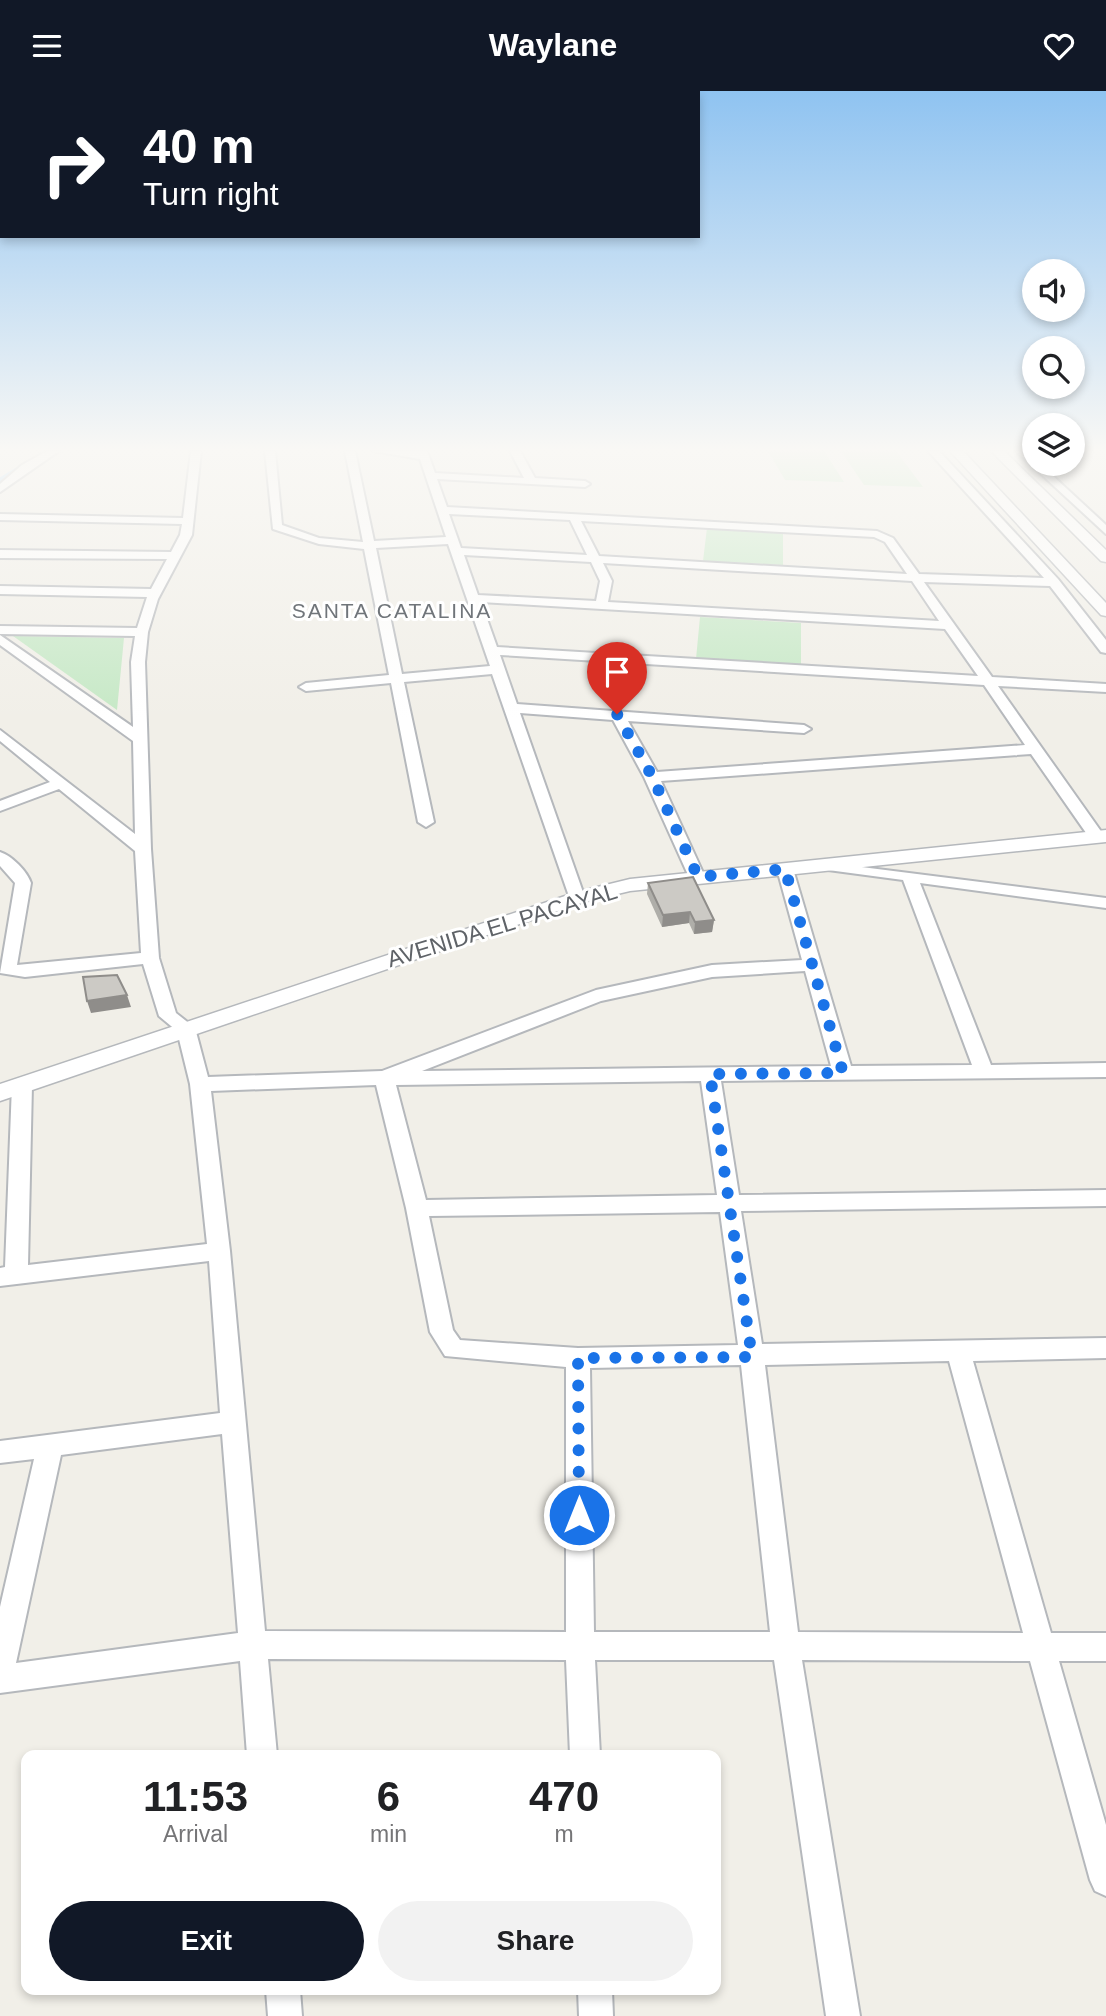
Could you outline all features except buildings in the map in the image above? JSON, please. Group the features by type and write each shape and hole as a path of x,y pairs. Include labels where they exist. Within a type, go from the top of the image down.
{"street":[{"path":"183,541 155,593 142,632 138,662 143,849 150,958 169,1016 186,1028 200,1084 219,1251 262,1750"},
{"path":"327,541 369,546 455,546 595,559 916,578 1054,582"},
{"path":"368,541 426,822"},
{"path":"453,541 577,898"},
{"path":"586,541 606,581 601,605"},
{"path":"890,541 1033,749 1101,836"},
{"path":"1016,541 1054,582 1106,649"},
{"path":"1041,541 1106,612"},
{"path":"1089,541 1106,558"},
{"path":"0,554 175,556"},
{"path":"0,590 155,593"},
{"path":"473,597 949,625"},
{"path":"0,630 142,632"},
{"path":"0,639 140,739"},
{"path":"491,651 1106,688"},
{"path":"306,687 498,669"},
{"path":"511,708 804,729"},
{"path":"617,714 652,776 698,877"},
{"path":"0,734 143,849"},
{"path":"652,776 1033,749"},
{"path":"0,806 60,783"},
{"name":"AVENIDA EL PACAYAL","path":"0,1093 577,898 630,885 1101,836"},
{"path":"0,857 21,877 23,883 7,970 38,970 150,958"},
{"path":"828,865 1106,903"},
{"path":"785,869 843,1073"},
{"path":"910,878 984,1071"},
{"path":"384,1078 596,996 712,971 814,965"},
{"path":"200,1084 384,1078 1106,1070"},
{"path":"710,1074 752,1357 786,1646 843,2016"},
{"path":"384,1078 417,1208 442,1332 453,1349 578,1358 752,1357 1106,1348"},
{"path":"22,1085 8,1276 219,1251"},
{"path":"417,1208 1106,1198"},
{"path":"958,1351 1106,1880"},
{"path":"578,1358 580,1645 585,1750"},
{"path":"0,1452 232,1422"},
{"path":"0,1669 50,1446"},
{"path":"0,1679 251,1645 1106,1647"},
{"path":"283,1995 285,2016"},
{"path":"595,1995 596,2016"}],"green space":[{"path":"705,541 783,541 783,565 703,561"},
{"path":"700,617 801,623 801,665 696,659"},
{"path":"13,636 124,638 117,710"}],"district":[{"name":"SANTA CATALINA","path":"392,611"}],"route":[{"path":"579,1515 578,1358 752,1357 710,1074 843,1073 785,869 698,877 652,776 617,714"}]}
